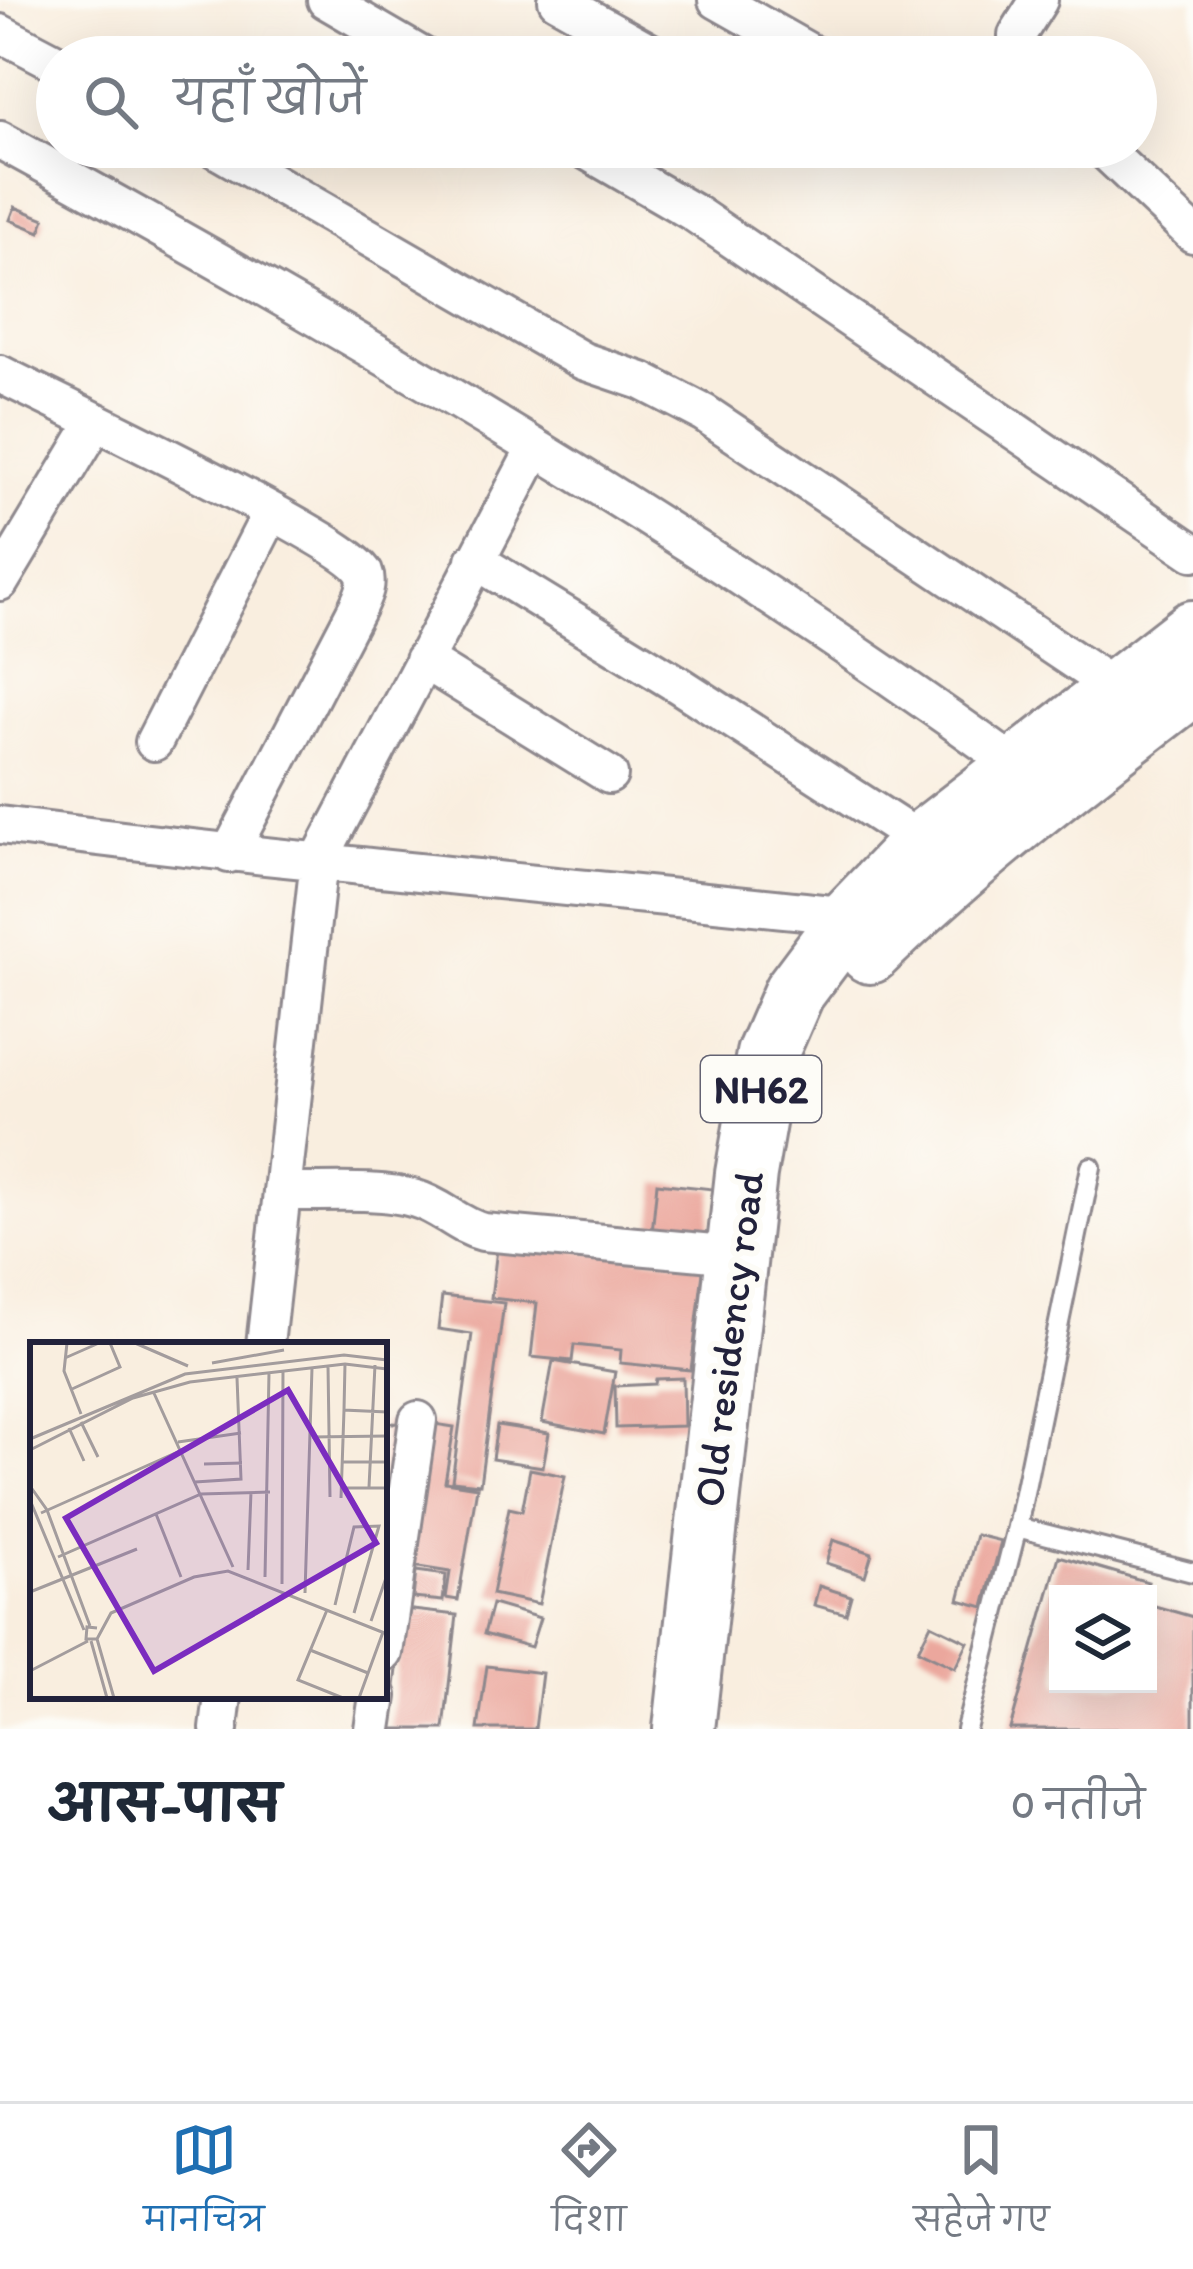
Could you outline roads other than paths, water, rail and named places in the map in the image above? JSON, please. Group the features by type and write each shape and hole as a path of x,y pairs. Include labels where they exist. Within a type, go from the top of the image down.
{"highway":[{"name":"Old residency road","path":"684,1729 736,1255 767,1054 794,992 851,916 922,842 1193,631"},
{"name":"Old residency road","path":"719,1729 780,1182 803,1070 862,961 926,899 1193,685"}],"street":[{"path":"557,0 621,36"},
{"path":"718,0 761,12 791,36"},
{"path":"1017,36 1039,0"},
{"path":"349,6 393,36"},
{"path":"0,32 36,52"},
{"path":"0,140 36,160"},
{"path":"51,168 535,449 861,654 1019,769"},
{"path":"248,168 583,361 642,381 704,413 1118,690"},
{"path":"616,168 694,213 1193,552"},
{"path":"1123,168 1193,234"},
{"path":"0,374 271,513 344,553 363,571 366,586 229,854"},
{"path":"0,582 96,422"},
{"path":"266,1342 319,860 535,449"},
{"path":"154,742 271,513"},
{"path":"476,560 922,842"},
{"path":"422,660 609,776"},
{"path":"0,825 229,854 851,916"},
{"path":"284,1192 405,1196 484,1232 736,1255"},
{"path":"387,1632 418,1420"},
{"path":"219,1729 223,1699"},
{"path":"373,1729 378,1699"}],"lane":[{"path":"966,1729 1017,1527 1091,1167"},
{"path":"1017,1527 1193,1572"}]}
